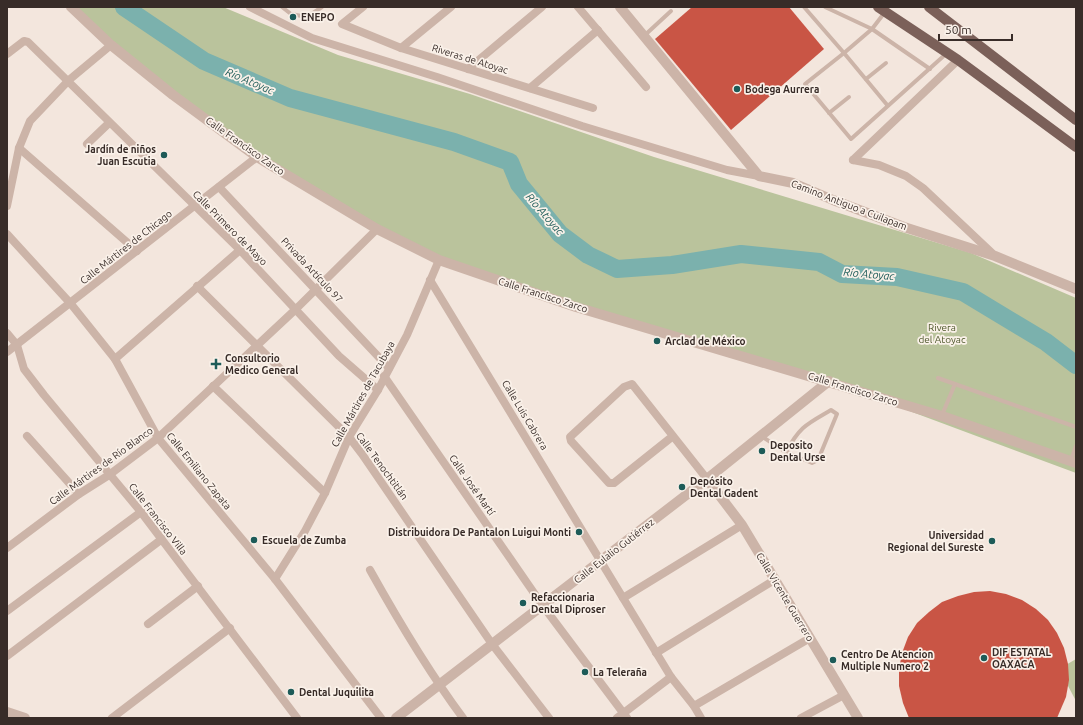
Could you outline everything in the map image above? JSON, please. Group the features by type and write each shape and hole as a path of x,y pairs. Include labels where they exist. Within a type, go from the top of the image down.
{"main road":[{"path":"929,7 1076,120"},
{"path":"884,8 958,60 1076,147"}],"street":[{"name":"Calle Francisco Zarco","path":"71,7 111,45 173,95 257,156 377,229 439,260 576,307 942,416 1073,462"},
{"path":"250,7 312,38 444,79 582,126 727,170 758,176"},
{"name":"Riveras de Atoyac","path":"363,7 342,24 401,48 593,108"},
{"path":"401,48 451,7"},
{"path":"468,69 542,7"},
{"path":"578,7 646,87"},
{"path":"622,8 758,176"},
{"path":"530,88 598,30"},
{"name":"Calle Primero de Mayo","path":"7,54 24,41 28,42 69,80 109,123 240,250 340,356 378,390"},
{"path":"7,206 8,191 19,148 30,120 69,80 111,45"},
{"path":"958,60 853,160 879,165 906,176 923,188 995,256"},
{"path":"87,144 109,123"},
{"path":"19,148 137,252"},
{"name":"Calle Mártires de Chicago","path":"7,352 71,304 257,156"},
{"name":"Camino Antiguo a Cuilapam","path":"758,176 793,183 904,227 995,256 1076,288"},
{"name":"Privada Artículo 97","path":"219,187 389,368"},
{"name":"Calle Mártires de Río Blanco","path":"7,548 79,494 109,475 158,438 296,309 377,229"},
{"name":"Calle Emiliano Zapata","path":"7,234 71,304 115,359 158,438 275,579 381,718"},
{"path":"115,359 240,250"},
{"name":"Calle Mártires de Tacubaya","path":"275,579 305,531 325,493 349,437 378,390 384,376 407,335 439,260"},
{"name":"Calle Luis Cabrera","path":"430,280 602,561 656,653 671,677 694,706 701,718"},
{"name":"Calle Tenochtitlán","path":"197,286 349,437 492,644 549,718"},
{"name":"Calle Francisco Villa","path":"7,333 17,345 24,369 109,475 142,512 297,718"},
{"name":"Calle José Martí","path":"384,376 543,606 623,716"},
{"name":"Calle Eulalio Gutiérrez","path":"396,718 602,561 707,479 828,381"},
{"path":"673,436 614,483 609,483 571,441 570,437 624,386 632,384 707,479"},
{"path":"213,386 325,493"},
{"path":"27,436 79,494"},
{"name":"Calle Vicente Guerrero","path":"707,479 742,525 776,579 858,718"},
{"path":"7,611 142,512"},
{"path":"623,598 742,525"},
{"path":"7,656 162,540"},
{"path":"370,570 405,633 439,686 463,718"},
{"path":"656,653 776,579"},
{"path":"148,624 198,586"},
{"path":"112,718 230,628"},
{"path":"694,706 810,638"},
{"path":"623,716 671,677"},
{"path":"801,718 844,696"},
{"path":"8,713 25,718"}],"lane":[{"path":"282,7 291,14 307,17 322,7"},
{"path":"804,7 888,106"},
{"path":"825,7 872,29 930,69"},
{"path":"884,8 872,29 805,84 851,139 947,53"},
{"path":"645,35 671,11"},
{"path":"866,79 886,64"},
{"path":"830,113 849,97"},
{"path":"938,378 1075,425 1076,427"},
{"path":"942,416 955,384"},
{"path":"760,436 786,452 812,463 818,460 837,414 831,410 804,426 795,435 786,452"},
{"path":"1073,462 1076,446"}],"green space":[{"name":"Rivera del Atoyac","path":"73,7 223,7 338,55 470,94 654,157 971,253 1076,298 1076,473 829,381 439,260 257,157 173,95"},
{"path":"1076,659 1076,701 1059,669"}],"building":[{"name":"Bodega Aurrera","path":"692,7 789,7 824,49 731,130 655,39"},
{"name":"DIF ESTATAL OAXACA","path":"990,591 1006,594 1022,600 1036,609 1048,620 1057,633 1064,648 1068,664 1069,680 1066,697 1057,718 909,718 903,703 899,686 899,669 902,653 908,637 917,623 942,602 974,592"}],"waterway":[{"name":"Río Atoyac","path":"124,7 204,61 290,98 454,142 510,162 519,184 560,234 588,255 617,269 672,265 741,254 819,262 842,274 897,277 963,292 1046,342 1076,365"}],"place":[{"name":"ENEPO","path":"293,17"},
{"name":"Bodega Aurrera","path":"737,89"},
{"name":"Jardín de niños Juan Escutia","path":"164,155"},
{"name":"Arclad de México","path":"657,341"},
{"name":"Consultorio Medico General","path":"216,364"},
{"name":"Deposito Dental Urse","path":"762,451"},
{"name":"Depósito Dental Gadent","path":"682,487"},
{"name":"Distribuidora De Pantalon Luigui Monti","path":"579,532"},
{"name":"Escuela de Zumba","path":"254,540"},
{"name":"Universidad Regional del Sureste","path":"992,541"},
{"name":"Refaccionaria Dental Diproser","path":"523,603"},
{"name":"DIF ESTATAL OAXACA","path":"984,658"},
{"name":"Centro De Atencion Multiple Numero 2","path":"833,660"},
{"name":"La Teleraña","path":"585,672"},
{"name":"Dental Juquilita","path":"291,692"}]}
